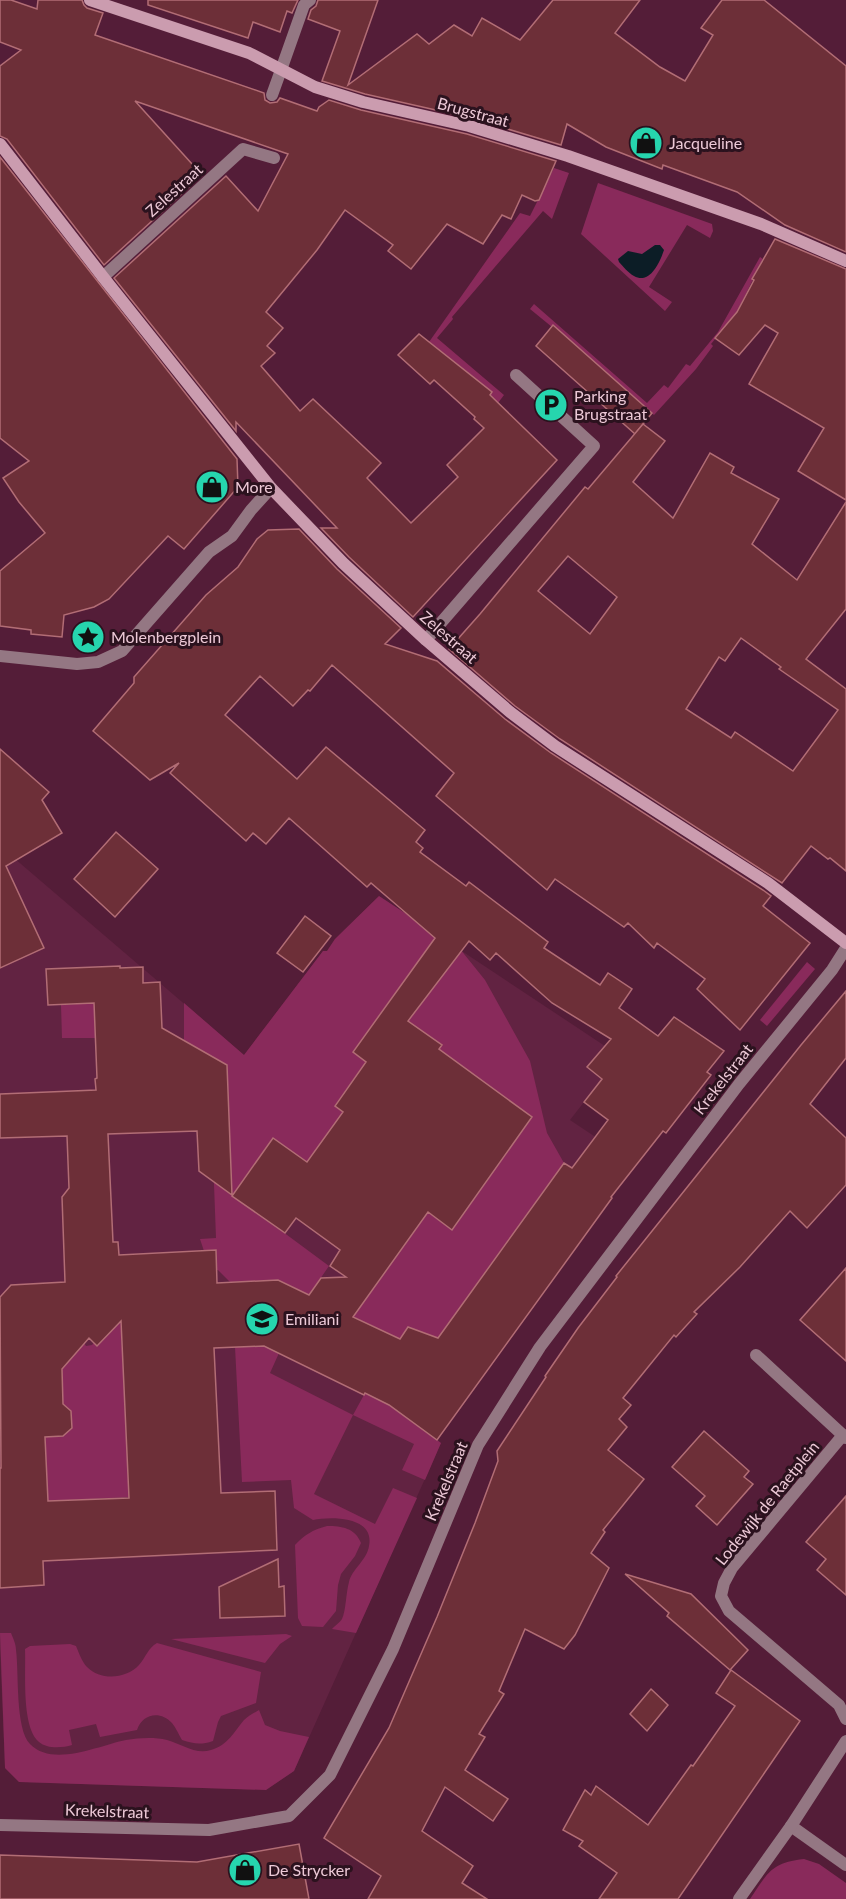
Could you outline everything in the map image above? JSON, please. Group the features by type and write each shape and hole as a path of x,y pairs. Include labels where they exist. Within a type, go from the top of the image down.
{"street":[{"name":"Brugstraat","path":"90,0 249,53 315,87 363,102 469,126 568,156 761,224 846,261"},
{"path":"272,96 304,5 310,0"},
{"name":"Zelestraat","path":"0,144 271,488 343,563 426,640 510,712 555,746 768,883 846,945"},
{"name":"Zelestraat","path":"103,277 243,149 254,147 274,158"},
{"path":"426,640 594,446 516,375"},
{"path":"0,656 77,664 98,662 122,651 209,552 232,536 271,488"},
{"name":"Krekelstraat","path":"0,1825 209,1830 289,1816 330,1775 393,1649 481,1440 540,1347 739,1084 832,970 846,945"},
{"path":"756,1355 844,1437"},
{"name":"Lodewijk de Raetplein","path":"844,1437 732,1568 724,1583 721,1596 729,1611 839,1706 846,1719"},
{"path":"739,1899 791,1826 846,1741"},
{"path":"791,1826 846,1865"}],"shaded area":[{"path":"554,168 569,173 552,219 543,211 452,317 453,319 437,338 504,395 498,403 490,395 492,392 429,342 520,213 530,216"},
{"path":"598,183 712,224 713,231 710,238 687,225 649,287 672,302 665,311 581,234"},
{"path":"760,257 763,259 737,312 711,344 713,346 696,369 654,415 553,326 530,309 534,304 647,403 664,385 668,388 686,364 690,366 718,332"},
{"name":"Emiliani","path":"0,846 244,1055 323,951 327,951 335,939 379,896 620,1056 570,1120 636,1164 438,1440 441,1443 294,1771 266,1790 19,1782 5,1768 0,1650"},
{"path":"379,896 460,949 485,980 530,1061 547,1133 564,1163 471,1292 462,1308 460,1307 427,1353 424,1333 408,1327 400,1339 352,1316 417,1228 406,1197 452,1229 492,1174 439,1136 502,1158 532,1117 453,1060 404,1098 441,1045 386,1006 353,1052 366,1062 335,1105 343,1112 350,1163 233,1195 329,1266 309,1295 278,1280 230,1282 218,1270 205,1270 204,1251 200,1239 216,1238 212,1131 229,1130 227,1065 184,1041 184,1003 244,1055 323,951 327,951 335,939"},
{"path":"807,962 815,969 767,1026 760,1020"},
{"path":"94,1003 96,1038 62,1038 61,1005"},
{"path":"120,1313 130,1497 34,1502 47,1482 45,1437 63,1436 72,1427 71,1411 63,1404 62,1364 84,1343 86,1346 92,1345"},
{"path":"264,1346 279,1353 270,1373 353,1415 314,1494 375,1524 393,1488 417,1498 356,1633 332,1629 342,1619 351,1577 368,1551 369,1536 365,1529 350,1520 330,1518 313,1520 294,1508 291,1480 242,1482 235,1347"},
{"path":"365,1393 389,1405 441,1443 425,1480 402,1470 414,1444 353,1415"},
{"path":"327,1526 352,1531 361,1543 355,1556 341,1574 336,1611 323,1627 302,1626 298,1618 295,1545 310,1533"},
{"path":"0,1633 11,1633 14,1641 22,1726 30,1744 40,1751 64,1755 126,1740 146,1738 167,1740 199,1751 211,1750 222,1745 244,1720 259,1710 265,1725 280,1731 309,1737 294,1771 266,1790 19,1782 5,1768"},
{"path":"286,1634 292,1636 280,1644 265,1663 171,1639"},
{"path":"157,1643 261,1672 256,1703 221,1716 213,1741 205,1743 182,1740 172,1723 157,1715 143,1720 137,1730 100,1737 96,1724 69,1730 72,1745 68,1746 50,1747 39,1742 33,1735 27,1712 25,1649 30,1646 70,1644 76,1646 84,1663 93,1672 113,1676 134,1670 151,1647"},
{"path":"804,1859 819,1864 846,1883 846,1899 750,1899 771,1871 784,1863"}],"water":[{"path":"655,245 660,245 664,250 654,271 645,277 632,275 619,262 618,259 628,251 642,254"}],"building":[{"path":"0,0 11,0 37,9 38,0 82,0 87,8 103,13 95,35 264,93 265,100 270,103 277,102 280,98 317,111 329,100 361,110 467,134 556,161 539,200 535,201 522,195 511,219 502,215 483,244 447,224 411,269 388,251 393,245 345,210 317,250 266,312 283,328 267,346 275,353 261,366 300,411 313,399 381,463 367,478 411,523 458,477 447,465 484,428 434,380 430,384 398,355 419,334 492,392 490,395 557,460 413,617 321,528 337,528 236,422 236,431 114,278 226,176 258,211 288,154 135,101 202,175 104,265 7,139 0,136 0,66 21,50 0,42"},
{"path":"148,0 298,0 292,13 287,11 280,32 253,22 248,38 148,5"},
{"path":"318,0 378,0 348,85 417,34 429,44 454,25 472,36 482,18 520,40 553,0 640,0 615,33 660,67 685,81 713,35 701,28 722,0 764,0 846,66 846,252 785,225 737,192 663,165 662,169 606,147 567,124 561,145 471,118 365,94 322,81 340,31 308,19"},
{"path":"0,157 237,459 238,487 184,549 168,536 109,599 94,607 64,615 62,637 31,634 31,630 0,626 0,571 45,533 19,502 3,478 29,461 0,438"},
{"path":"775,239 846,269 846,500 798,471 824,428 749,384 778,333 765,325 739,355 715,338 737,312 754,280 752,279"},
{"path":"553,325 652,413 635,434 536,346"},
{"path":"643,424 665,441 633,482 673,518 710,453 734,467 731,473 779,499 752,544 797,580 846,502 846,609 806,659 846,689 846,871 811,846 782,883 560,739 515,706 449,649 585,487 588,489","holes":["568,556 617,597 590,634 538,591","741,638 781,667 779,669 838,710 793,771 735,732 731,738 686,709 719,657 725,661"]},
{"path":"299,529 337,569 401,628 385,644 437,661 505,719 551,753 763,890 771,896 763,906 810,943 740,1030 697,989 705,979 657,943 654,948 628,923 624,927 555,879 547,890 436,796 454,773 332,665 310,691 308,690 293,706 260,676 225,715 297,779 326,747 425,830 416,842 423,848 420,852 466,886 469,882 548,942 544,948 600,985 608,973 632,989 619,1008 658,1036 674,1017 724,1051 707,1072 711,1075 666,1133 663,1131 611,1197 437,1440 389,1405 264,1346 214,1348 221,1493 275,1491 277,1550 43,1561 44,1585 0,1588 0,1297 11,1285 65,1282 62,1197 69,1188 67,1136 0,1138 0,1094 96,1090 95,1079 97,1078 94,1003 48,1005 46,969 143,967 143,983 160,982 162,1028 227,1065 232,1195 199,1171 197,1131 108,1134 113,1242 118,1242 119,1255 216,1250 217,1283 278,1280 309,1295 321,1278 346,1277 330,1266 340,1250 296,1218 285,1233 232,1196 273,1138 307,1162 343,1112 335,1106 366,1062 353,1052 435,938 371,883 367,887 289,818 266,844 253,833 246,841 170,773 179,763 150,780 93,731 134,683 134,677 206,595 238,567 257,539 268,530","holes":["469,941 490,960 496,953 552,1003 611,1039 587,1067 602,1079 584,1102 608,1120 572,1168 564,1163 438,1338 408,1327 400,1339 353,1317 428,1212 452,1230 532,1117 439,1049 442,1045 408,1021","121,1321 129,1498 48,1501 45,1437 63,1436 72,1428 71,1411 63,1404 62,1369 89,1338 97,1346"]},
{"path":"0,749 49,792 42,800 62,833 6,866 44,948 0,968"},
{"path":"116,832 158,869 115,917 74,879"},
{"path":"305,916 331,936 303,972 277,953"},
{"path":"846,991 846,1058 810,1104 846,1138 846,1185 807,1228 790,1211 740,1267 694,1312 697,1314 676,1337 674,1335 623,1398 631,1405 619,1419 627,1427 608,1450 644,1479 603,1530 605,1532 591,1553 609,1568 575,1635 564,1649 525,1629 499,1691 504,1694 479,1734 485,1737 465,1770 508,1799 493,1821 445,1787 422,1831 473,1866 462,1883 487,1899 368,1899 381,1876 324,1838 389,1728 475,1523 498,1461 497,1451 545,1376 616,1276"},
{"path":"846,1268 846,1361 800,1320"},
{"path":"704,1431 749,1471 744,1477 753,1484 717,1525 696,1506 705,1496 672,1467"},
{"path":"846,1496 846,1595 817,1570 826,1559 806,1542"},
{"path":"278,1559 279,1587 284,1586 285,1616 220,1618 219,1587"},
{"path":"625,1574 691,1594 748,1650 730,1670 667,1616 669,1613"},
{"path":"731,1670 800,1721 678,1899 599,1899 617,1873 579,1846 583,1841 563,1830 585,1790 591,1795 596,1786 648,1825 735,1706 716,1693"},
{"path":"651,1689 668,1705 647,1731 630,1714"},
{"path":"299,1844 309,1899 0,1899 0,1855 197,1862"}],"place":[{"name":"Jacqueline","path":"646,143"},
{"name":"Parking Brugstraat","path":"551,405"},
{"name":"More","path":"212,487"},
{"name":"Molenbergplein","path":"88,637"},
{"name":"Emiliani","path":"262,1319"},
{"name":"De Strycker","path":"245,1870"}]}
